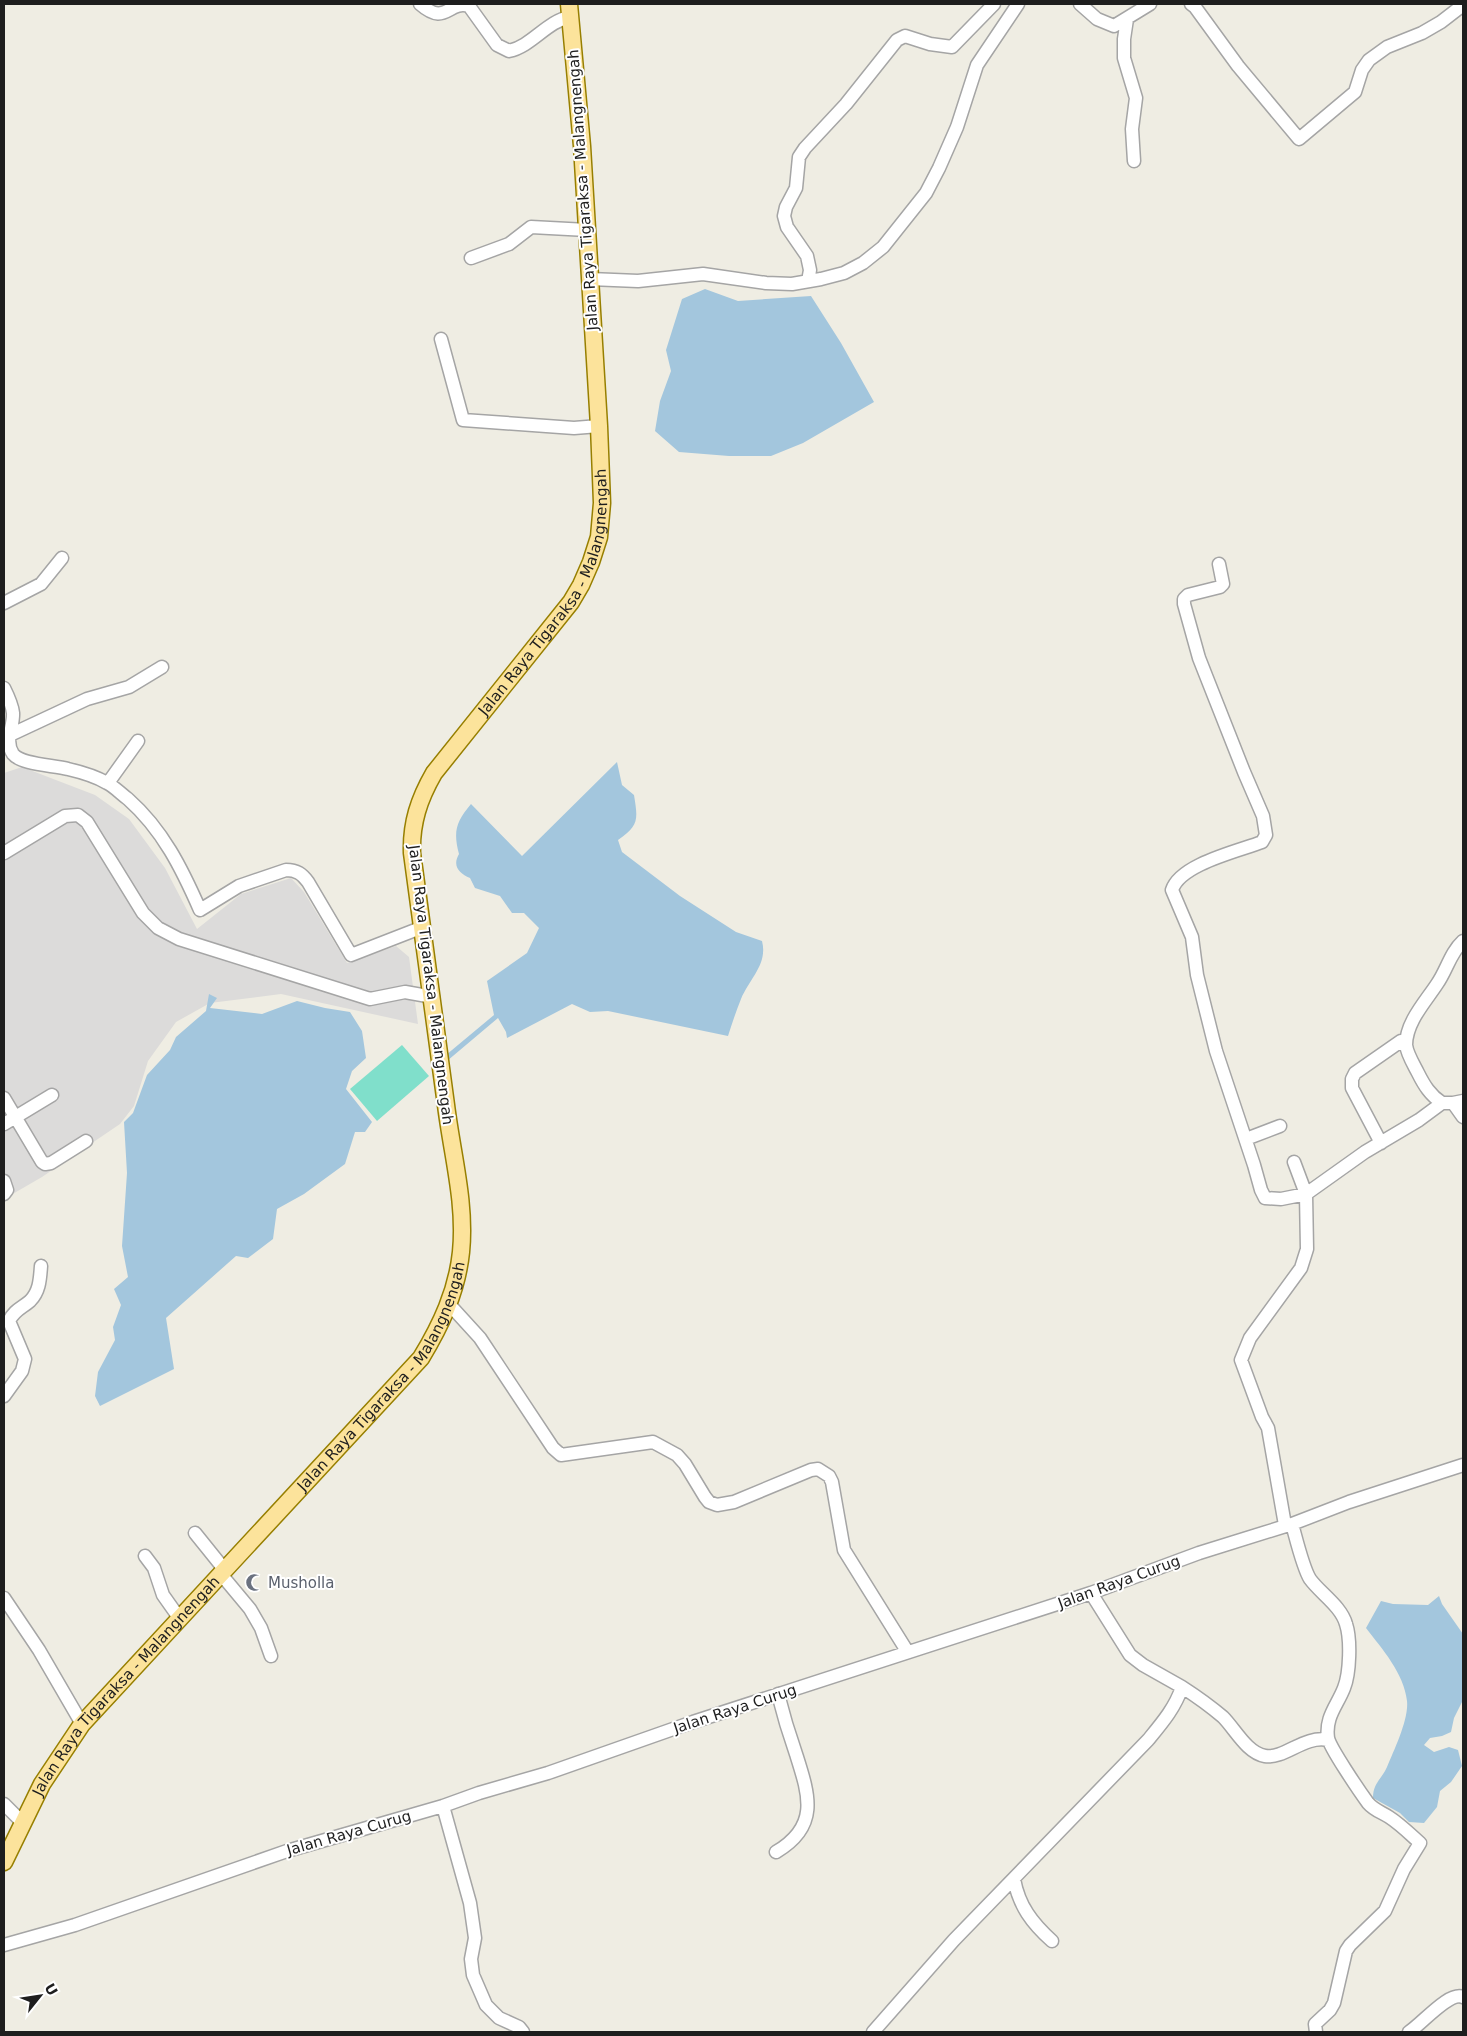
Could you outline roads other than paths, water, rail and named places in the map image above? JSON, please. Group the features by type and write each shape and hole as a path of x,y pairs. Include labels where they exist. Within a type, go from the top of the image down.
{"main road":[{"name":"Jalan Raya Tigaraksa - Malangnengah","path":"4,1862 42,1784 82,1724 421,1358 442,1322 449,1304 461,1253 461,1214 412,841 414,822 420,801 434,773 565,612 581,585 594,554 602,520 599,426 582,146 570,10"}],"street":[{"path":"420,4 427,10 438,13 444,13 460,4 469,6 497,45 505,50 512,50 559,20 570,10"},
{"path":"808,281 810,270 807,256 787,226 784,216 786,207 796,188 798,161 802,151 846,104 897,40 905,36 930,44 952,47 994,4"},
{"path":"590,279 638,281 703,274 766,283 792,284 844,273 874,255 926,193 957,127 976,65 1018,4"},
{"path":"1080,4 1106,24 1117,25 1150,4"},
{"path":"1190,4 1238,66 1299,139 1355,92 1362,70 1369,60 1387,48 1422,33 1441,22 1463,4"},
{"path":"1126,19 1124,58 1136,98 1132,129 1134,161"},
{"path":"471,258 509,244 531,227 587,230"},
{"path":"441,339 463,420 574,428 599,426"},
{"path":"4,603 40,584 62,558"},
{"path":"1219,564 1223,584 1220,587 1188,595 1184,599 1184,604 1199,658 1263,816 1266,835 1262,842 1196,867 1179,880 1172,890 1192,937 1197,974 1216,1051 1246,1138 1261,1190 1265,1198 1281,1199 1306,1194 1365,1152 1453,1102"},
{"path":"10,735 87,700 129,687 162,666"},
{"path":"4,688 13,714 10,748 14,754 20,759 69,769 108,783 137,807 175,856 200,910 239,886 286,870 294,870 302,874 308,882 351,955 423,928"},
{"path":"108,783 138,741"},
{"path":"4,853 64,816 78,815 88,822 143,913 158,928 179,939 370,999 405,992 432,997"},
{"path":"1406,1046 1410,1027 1426,997 1438,983 1456,947 1463,941"},
{"path":"1380,1144 1352,1088 1352,1079 1355,1074 1401,1041 1406,1046 1412,1062 1428,1091 1453,1102 1463,1117"},
{"path":"4,1124 52,1095"},
{"path":"4,1098 45,1164 51,1163 86,1141"},
{"path":"1246,1138 1280,1126"},
{"path":"1294,1162 1306,1194 1307,1249 1301,1268 1250,1338 1242,1360 1262,1417 1268,1428 1288,1525 1309,1577 1341,1615 1346,1624 1348,1645 1347,1680 1344,1690 1330,1714 1328,1740 1368,1803 1375,1810 1398,1823 1420,1843 1404,1869 1385,1911 1346,1951 1334,2003 1330,2010 1315,2024 1316,2032"},
{"path":"4,1181 8,1190 4,1194"},
{"path":"4,1396 22,1372 25,1359 9,1321 14,1313 30,1301 36,1292 41,1266"},
{"path":"449,1304 480,1338 553,1448 561,1455 653,1442 678,1455 704,1497 709,1502 717,1505 734,1502 811,1470 818,1469 824,1472 832,1482 844,1550 907,1651"},
{"name":"Jalan Raya Curug","path":"4,1945 75,1925 287,1851 443,1806 479,1793 548,1773 907,1651 1091,1593 1199,1553 1288,1525 1349,1502 1463,1465"},
{"path":"195,1534 254,1615 271,1656"},
{"path":"146,1556 154,1568 163,1595 180,1619"},
{"path":"1091,1593 1130,1655 1143,1665 1182,1687 1224,1719 1253,1750 1266,1756 1280,1753 1311,1739 1328,1740"},
{"path":"4,1598 39,1650 82,1724"},
{"path":"873,2032 954,1940 1148,1740 1172,1710 1182,1687"},
{"path":"776,1852 789,1844 800,1831 808,1802 808,1793 778,1694"},
{"path":"4,1804 23,1823"},
{"path":"443,1806 470,1903 475,1938 472,1959 474,1975 486,2005 499,2018 518,2031"},
{"path":"1014,1879 1020,1902 1028,1916 1052,1941"},
{"path":"1409,2032 1431,2016 1447,1999 1456,1995 1463,1996"}],"place":[{"name":"Musholla","path":"254,1583"}]}
